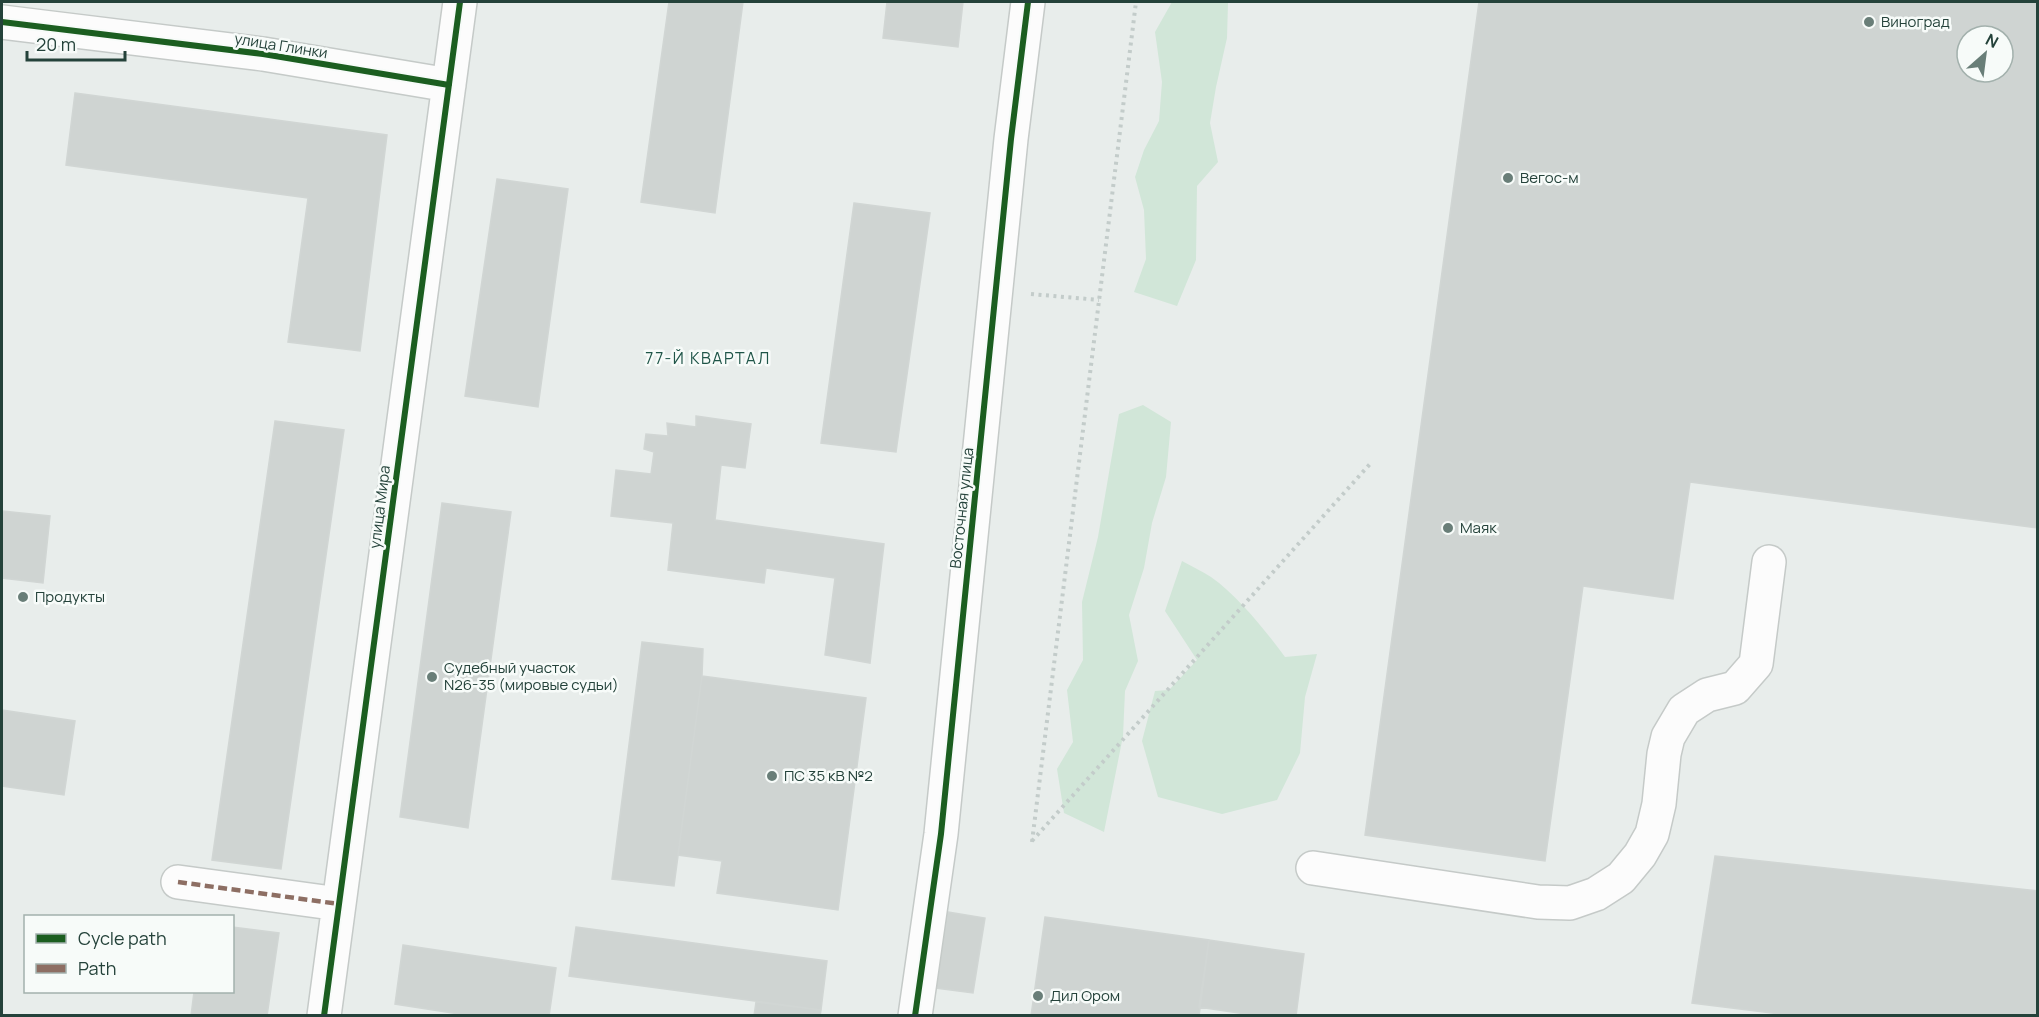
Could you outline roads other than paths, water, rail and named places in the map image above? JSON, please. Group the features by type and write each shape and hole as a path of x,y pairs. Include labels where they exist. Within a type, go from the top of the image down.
{"street":[{"name":"улица Мира","path":"324,1016 460,2"},
{"name":"Восточная улица","path":"915,1016 941,834 1011,139 1028,2"},
{"name":"улица Глинки","path":"2,22 263,54 449,85"},
{"path":"1313,868 1450,890 1559,903 1570,903 1596,894 1621,878 1641,855 1652,834 1659,804 1668,737 1684,711 1707,696 1735,688 1756,664 1768,562"},
{"path":"178,882 339,904"}],"place":[{"name":"Виноград","path":"1869,22"},
{"name":"Вегос-м","path":"1508,178"},
{"name":"Маяк","path":"1448,528"},
{"name":"Продукты","path":"23,597"},
{"name":"Судебный участок N26-35 (мировые судьи)","path":"432,677"},
{"name":"ПС 35 кВ №2","path":"772,776"},
{"name":"Дил Ором","path":"1038,996"}],"district":[{"name":"77-Й КВАРТАЛ","path":"708,358"}]}
